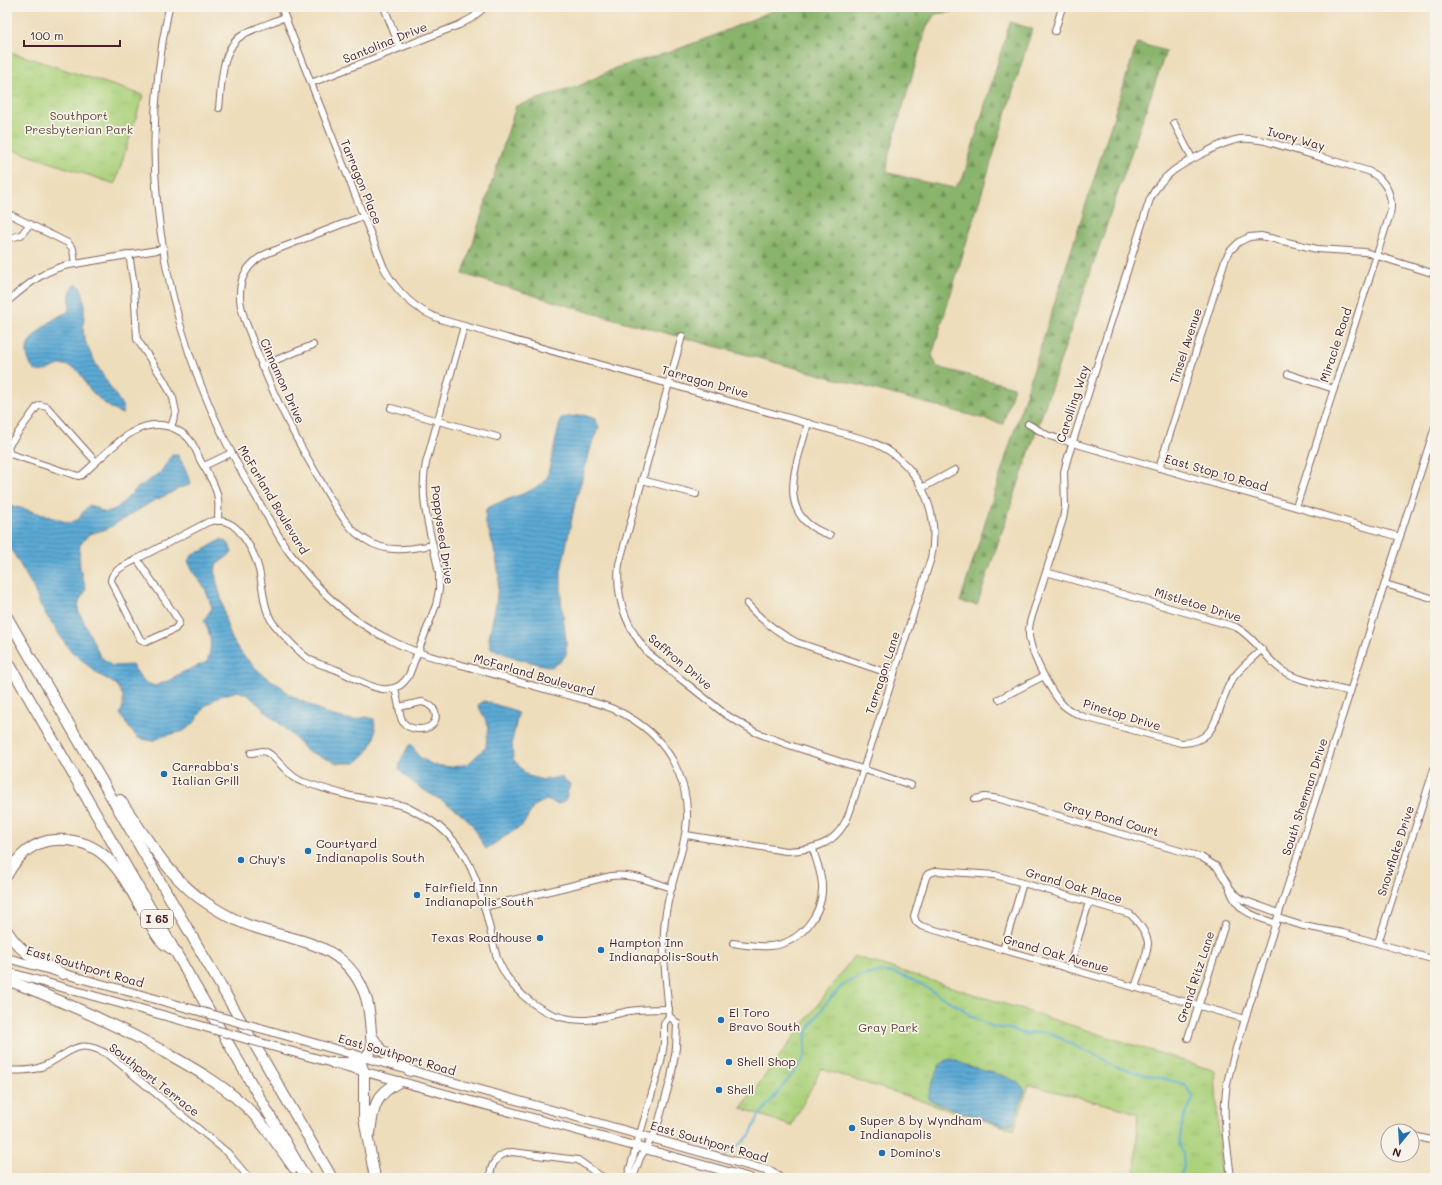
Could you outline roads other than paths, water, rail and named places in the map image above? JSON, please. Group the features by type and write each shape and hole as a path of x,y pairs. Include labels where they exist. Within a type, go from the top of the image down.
{"highway":[{"name":"I 65","path":"7,616 332,1178"},
{"name":"I 65","path":"7,660 306,1178"},
{"path":"86,753 160,859 188,890 206,904 234,919 254,927 317,946 333,953 345,963 355,975 364,992 368,1004 372,1046 370,1052 348,1063 332,1063"},
{"path":"7,875 19,857 31,848 45,842 67,839 88,844 107,857 118,870 161,941 177,953"},
{"path":"7,931 14,942 25,953 63,974"},
{"path":"7,980 88,1013 138,1038 212,1080 237,1098 261,1123 301,1178"},
{"path":"371,1034 381,1050 410,1071"},
{"path":"359,1058 364,1072 364,1118 375,1178"},
{"path":"369,1145 376,1102 380,1095 389,1087 399,1082"}],"main road":[{"name":"East Southport Road","path":"7,958 274,1032 359,1058 410,1071 648,1144 703,1165 750,1178"},
{"name":"East Southport Road","path":"7,972 399,1082 648,1144 711,1155 772,1172 779,1178"}],"street":[{"name":"McFarland Boulevard","path":"169,7 160,59 155,126 156,194 163,249 177,315 193,365 213,417 246,482 284,545 318,586 344,610 366,626 391,641 445,661 605,706 622,713 648,731 661,744 676,768 686,802 687,820 686,835 666,908 664,935 669,1016 664,1024 664,1043 661,1062 628,1178"},
{"name":"Tarragon Place","path":"281,7 384,268 404,297 422,311 433,317 464,326"},
{"path":"384,7 400,48"},
{"name":"Santolina Drive","path":"311,83 459,25 472,18 485,7"},
{"path":"1055,31 1062,7"},
{"path":"219,108 226,60 234,44 250,31 285,17"},
{"path":"1174,123 1192,158"},
{"name":"Ivory Way","path":"1192,158 1230,141 1241,139 1259,140 1368,170 1381,179 1388,190"},
{"name":"Carolling Way","path":"1044,676 1032,648 1029,634 1030,622 1063,517 1065,470 1072,443 1150,199 1156,188 1168,174 1192,158"},
{"name":"Miracle Road","path":"1296,507 1390,214 1391,202 1388,190"},
{"path":"7,213 68,243 73,249 76,264"},
{"name":"Cinnamon Drive","path":"363,216 262,255 252,263 246,271 240,285 240,304 261,366 279,407 328,494 354,532 366,541 385,548 403,550 433,545"},
{"path":"7,239 20,235 30,224"},
{"name":"Tinsel Avenue","path":"1159,468 1226,258 1233,247 1246,238 1267,236 1311,248 1361,251 1377,256"},
{"path":"7,302 40,275 55,268 163,249"},
{"path":"128,254 134,285 137,339 165,382 173,398 176,412 171,427"},
{"path":"1377,256 1435,274"},
{"name":"Tarragon Drive","path":"464,326 859,437 883,448 902,462 912,473 922,488"},
{"name":"Poppyseed Drive","path":"395,688 403,683 408,677 434,611 439,590 439,573 423,488 425,469 464,326"},
{"name":"Saffron Drive","path":"682,336 620,558 618,578 619,593 625,616 632,632 648,653 711,703 742,725 785,744 911,785"},
{"path":"261,366 313,345"},
{"path":"1288,374 1334,389"},
{"path":"96,462 44,405 38,407 8,448 10,454 78,476 82,475 120,440 137,429 155,424 171,427 187,437 204,466 217,495 218,521"},
{"path":"391,408 497,437"},
{"path":"808,423 793,476 792,488 794,500 797,508 807,522 819,531 830,535"},
{"name":"East Stop 10 Road","path":"1028,424 1047,436 1400,537"},
{"name":"South Sherman Drive","path":"1231,1178 1225,1113 1226,1092 1229,1075 1245,1020 1435,427"},
{"path":"204,466 231,453"},
{"path":"922,488 955,470"},
{"path":"642,480 696,494"},
{"name":"Tarragon Lane","path":"813,848 831,838 843,825 849,814 929,567 933,549 934,531 927,498 922,488"},
{"path":"137,559 179,621 175,629 146,642 140,639 110,579 114,572 137,559 213,520 225,521 231,524 242,534 257,564 266,605 272,621 303,655 314,662 336,669 379,689 388,690 395,688 399,707 402,719 409,727 416,729 426,728 429,727 434,721 434,710 430,704 417,702 399,707"},
{"name":"Mistletoe Drive","path":"1046,572 1236,627 1246,633 1276,665 1287,673 1350,692"},
{"path":"1385,584 1435,599"},
{"path":"747,604 765,622 796,642 894,675"},
{"name":"Pinetop Drive","path":"1044,676 1055,697 1079,715 1173,742 1187,744 1203,737 1213,728 1230,683 1236,674 1262,649"},
{"path":"998,699 1044,676"},
{"path":"252,753 262,751 269,752 290,775 301,781 354,797 405,807 431,820 445,831 462,851 477,880 500,967 519,993 533,1004 557,1015 586,1020 603,1018 629,1011 669,1009"},
{"name":"Snowflake Drive","path":"1378,943 1435,766"},
{"name":"Gray Pond Court","path":"975,799 984,797 1000,798 1201,857 1217,867 1234,893 1243,900 1278,918"},
{"path":"686,835 786,851 802,851 813,848 821,879 822,893 816,913 806,928 790,940 773,945 759,946 733,943"},
{"name":"Grand Oak Place","path":"932,872 941,871 989,874 1130,914 1143,931 1148,947 1135,988"},
{"name":"Grand Oak Avenue","path":"932,872 926,877 915,913 915,920 918,924 1245,1020"},
{"path":"484,907 621,874 633,876 672,888"},
{"path":"1003,950 1023,883"},
{"name":"Gray Pond Court","path":"1228,885 1234,900 1241,908 1278,918"},
{"path":"1069,969 1089,902"},
{"path":"1278,918 1297,925 1343,933 1435,960"},
{"name":"Grand Ritz Lane","path":"1188,1038 1225,924"},
{"name":"McFarland Boulevard","path":"633,1178 640,1158 656,1131 671,1078 675,1059 676,1023 669,1016"},
{"name":"Southport Terrace","path":"7,1070 39,1068 77,1047 88,1046 97,1049 109,1055 228,1153 249,1178"},
{"path":"1420,1137 1435,1141"},
{"path":"491,1178 492,1167 496,1159 503,1154 512,1152 578,1160 599,1176 605,1178"}],"water":[{"path":"77,284 83,294 83,331 87,346 96,364 123,407 123,414 109,407 94,394 75,368 67,365 60,365 47,370 38,371 34,370 29,361 27,350 29,343 46,325 68,312 71,290"},
{"path":"584,415 595,419 599,427 593,440 575,503 561,571 561,600 566,639 566,655 560,662 551,667 519,659 492,649 490,645 489,638 496,604 499,576 496,557 485,522 486,509 527,492 542,483 547,478 561,418"},
{"path":"172,455 178,455 189,477 190,485 179,488 153,501 107,529 89,534 80,545 80,568 86,590 79,601 78,610 100,656 112,666 132,665 144,682 155,686 207,662 211,645 204,620 212,608 205,588 193,572 188,561 194,553 202,551 222,539 229,544 232,553 216,565 216,578 227,625 232,639 256,668 288,694 332,716 353,720 366,717 374,719 375,733 372,744 365,754 355,763 337,763 305,750 293,736 248,695 238,691 220,696 205,706 194,723 184,731 152,741 138,738 120,714 123,706 123,696 117,685 98,674 69,649 41,607 33,587 7,542 7,505 69,523 79,519 89,505 105,513 117,508 136,489 160,473"},
{"path":"484,701 513,710 518,714 512,742 513,759 528,776 544,780 561,777 570,784 565,801 558,804 546,800 534,806 523,825 486,849 471,823 464,816 425,791 399,770 400,762 409,745 412,745 418,756 433,765 452,767 468,764 486,747 488,725 478,705"},
{"path":"951,1059 974,1068 1010,1078 1021,1085 1025,1090 1013,1124 1002,1125 936,1103 929,1099 931,1087 938,1068 943,1062"}],"waterway":[{"path":"726,1158 727,1153 750,1135 759,1116 802,1062 805,1054 806,1035 828,1001 845,983 869,974 884,972 895,973 919,983 962,1008 970,1016 993,1027 1010,1029 1025,1034 1048,1032 1100,1057 1115,1067 1185,1084 1193,1099 1183,1120 1179,1143 1183,1154 1184,1166 1180,1178"},
{"path":"720,1178 722,1171"}],"place":[{"name":"Carrabba's Italian Grill","path":"164,774"},
{"name":"Courtyard Indianapolis South","path":"308,851"},
{"name":"Chuy's","path":"241,860"},
{"name":"Fairfield Inn Indianapolis South","path":"417,895"},
{"name":"Texas Roadhouse","path":"540,938"},
{"name":"Hampton Inn Indianapolis-South","path":"601,950"},
{"name":"El Toro Bravo South","path":"721,1020"},
{"name":"Shell Shop","path":"729,1062"},
{"name":"Shell","path":"719,1090"},
{"name":"Super 8 by Wyndham Indianapolis","path":"852,1128"},
{"name":"Domino's","path":"882,1153"}],"park label":[{"name":"Southport Presbyterian Park","path":"79,123"},
{"name":"Gray Park","path":"888,1028"}]}
